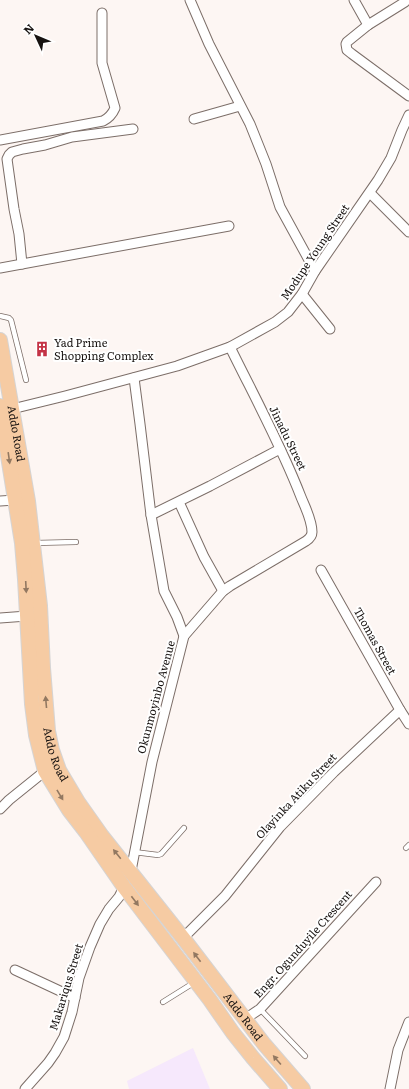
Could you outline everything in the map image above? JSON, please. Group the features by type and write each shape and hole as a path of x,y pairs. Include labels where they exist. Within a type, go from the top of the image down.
{"main road":[{"name":"Addo Road","path":"0,340 6,407 7,446 22,543 32,704 36,735 46,771 65,804 124,887 233,1033 280,1089"},
{"name":"Addo Road","path":"6,407 28,501 40,606 48,731 52,750 59,770 78,802 102,836 131,871 264,1044 303,1089"}],"street":[{"path":"190,0 209,44 250,124 266,164 280,207 315,271"},
{"path":"354,0 368,25"},
{"path":"405,2 368,25 347,42 346,47 352,54 409,96"},
{"path":"0,140 103,121 109,118 115,108 102,63 102,13"},
{"path":"194,119 240,106"},
{"name":"Modupe Young Street","path":"6,407 134,378 177,366 230,347 275,322 288,312 302,294 315,271 370,193 390,158 409,116"},
{"path":"22,264 19,234 7,159 9,155 16,150 72,138 133,129"},
{"path":"370,193 409,232"},
{"path":"0,268 229,226"},
{"path":"302,294 330,329"},
{"name":"Jinadu Street","path":"230,347 295,481 309,517 312,530 309,539 306,541"},
{"path":"134,378 151,515 164,591 177,617 184,636"},
{"path":"151,515 280,449"},
{"path":"0,501 15,500"},
{"path":"179,502 223,591"},
{"name":"Okunmoyinbo Avenue","path":"131,871 152,762 184,636 223,591 306,541"},
{"name":"Thomas Street","path":"321,570 409,724"},
{"path":"0,618 27,616"},
{"name":"Olayinka Atiku Street","path":"183,938 225,896 280,827 334,772 400,710"},
{"path":"0,809 9,800 46,771"},
{"name":"Engr. Ogunduyile Crescent","path":"245,1019 260,1009 376,882"},
{"name":"Makariqus Street","path":"25,1089 48,1063 64,1037 72,1012 79,978 90,947 100,924 109,909 119,897 124,887"},
{"path":"15,970 75,998"},
{"path":"390,1089 398,1050 409,1022"}],"lane":[{"path":"0,316 9,318 10,320 26,380"},
{"path":"33,543 76,542"},
{"path":"134,852 158,855 161,854 184,828"},
{"path":"163,1002 196,982"},
{"path":"260,1009 305,1056"}],"shaded area":[{"path":"193,1048 210,1089 129,1089 127,1081"}],"place":[{"name":"Yad Prime Shopping Complex","path":"42,349"}]}
